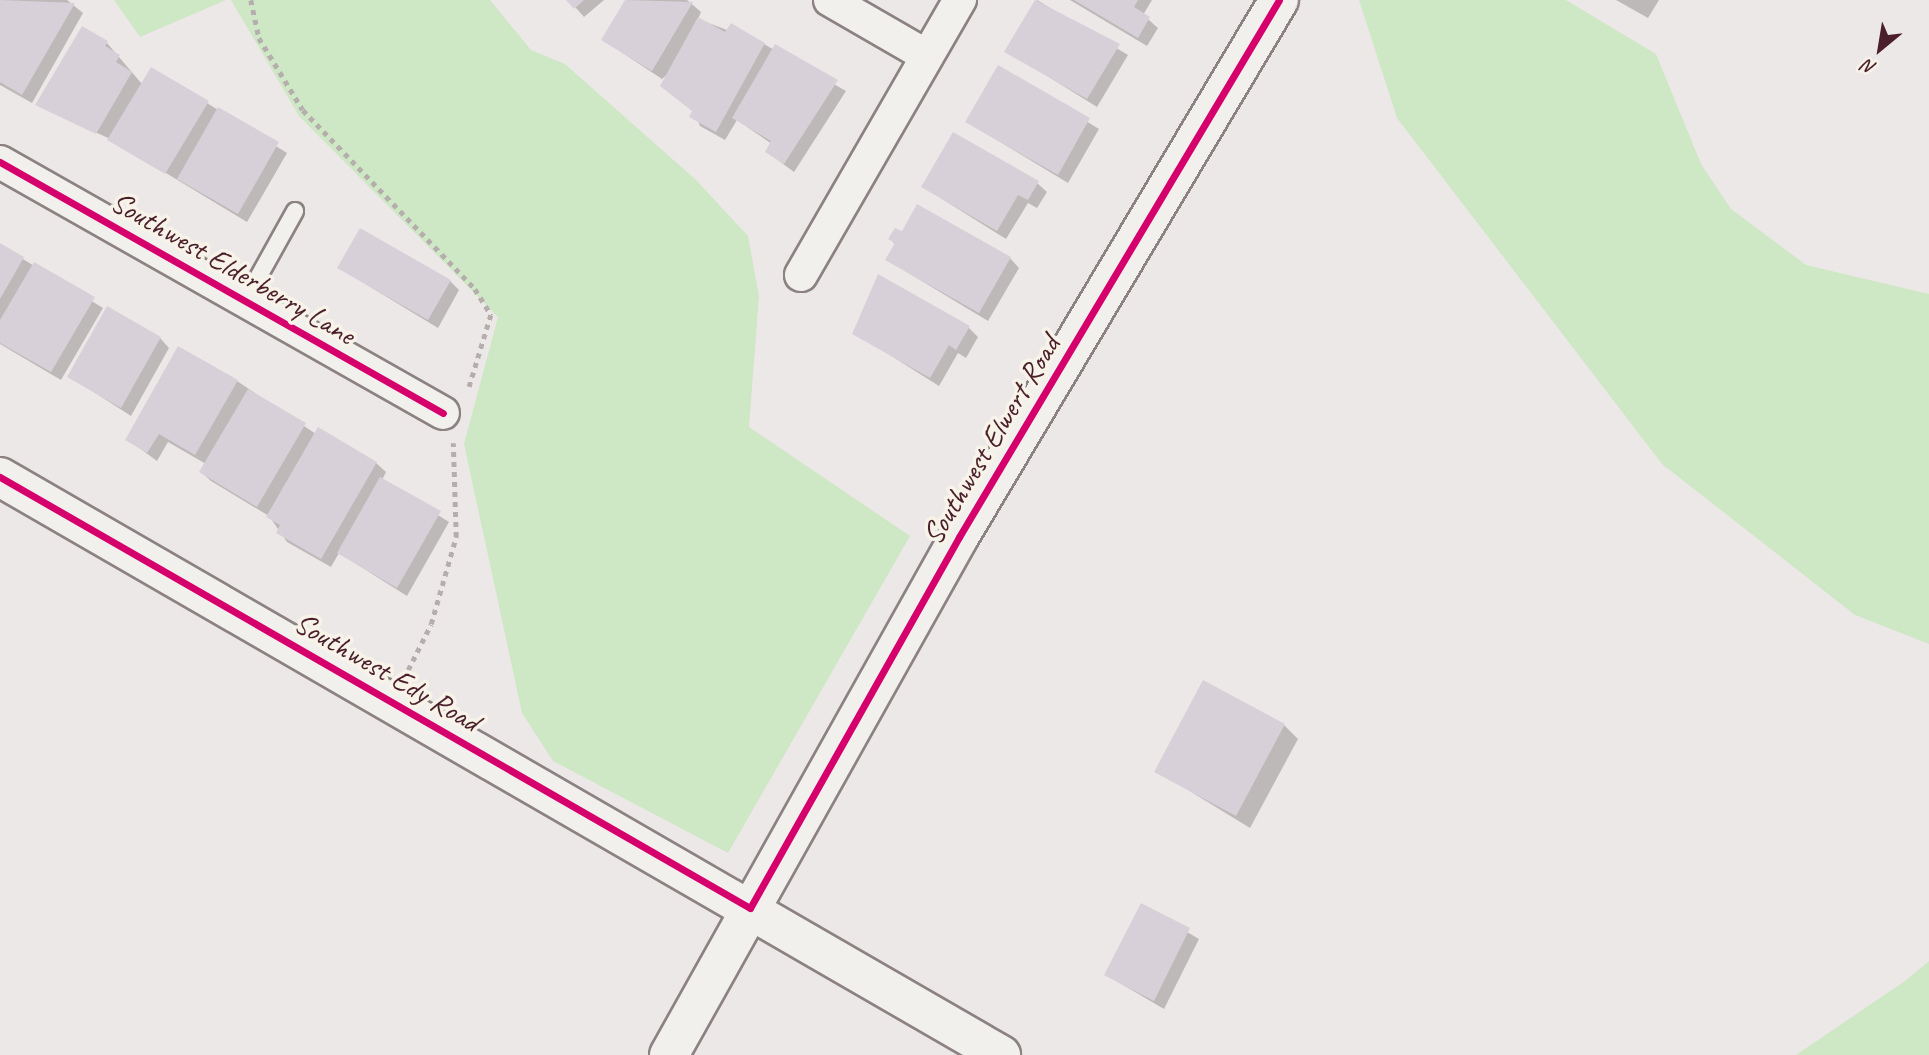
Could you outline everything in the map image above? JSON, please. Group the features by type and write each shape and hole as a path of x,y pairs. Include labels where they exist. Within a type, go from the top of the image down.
{"main road":[{"name":"Southwest Elwert Road","path":"669,1055 959,537 1279,0"},
{"name":"Southwest Edy Road","path":"0,477 751,908 1000,1055"}],"street":[{"path":"830,0 927,56"},
{"path":"801,275 960,0"},
{"name":"Southwest Elderberry Lane","path":"0,162 245,301 454,415"}],"lane":[{"path":"245,301 295,211"}],"path":[{"path":"251,0 259,38 303,110 475,289 491,315 454,415 456,537 431,624 392,702"}],"green space":[{"path":"114,0 226,0 140,37"},
{"path":"231,0 490,0 531,50 565,64 696,180 748,236 759,296 749,427 910,536 728,853 553,761 522,713 464,444 498,317 299,116"},
{"path":"1359,0 1566,0 1656,54 1701,164 1731,209 1806,265 1929,294 1929,644 1855,615 1662,464 1397,118"},
{"path":"1929,961 1929,1055 1796,1055 1905,981"}],"building":[{"path":"0,0 75,3 22,95 0,82"},
{"path":"566,0 584,0 574,9"},
{"path":"625,0 693,2 652,71 601,40"},
{"path":"1035,0 1120,44 1087,99 1004,52"},
{"path":"1074,0 1138,0 1134,7 1150,17 1138,38"},
{"path":"698,17 725,32 731,23 765,43 716,132 689,117 692,111 660,86"},
{"path":"82,26 108,41 105,46 120,55 116,62 132,72 96,134 35,105"},
{"path":"775,44 838,80 784,164 765,152 771,141 732,118"},
{"path":"998,65 1090,118 1058,175 965,122"},
{"path":"151,67 209,101 165,174 107,140"},
{"path":"218,107 279,142 238,214 177,179"},
{"path":"953,132 1039,181 1028,200 1018,195 997,231 921,187"},
{"path":"917,204 1011,257 979,313 885,260 895,243 888,239 895,228 902,231"},
{"path":"360,228 451,280 428,320 337,268"},
{"path":"0,243 24,257 0,299"},
{"path":"34,262 95,297 51,372 0,343 0,320"},
{"path":"878,274 970,326 956,350 949,345 930,378 852,334"},
{"path":"107,306 161,337 121,408 67,377"},
{"path":"178,346 238,380 195,455 159,434 147,453 125,440"},
{"path":"248,389 306,423 257,507 199,472"},
{"path":"318,427 377,462 321,559 276,533 280,525 266,517"},
{"path":"380,477 441,511 397,588 337,553"},
{"path":"1203,680 1285,724 1236,816 1154,772"},
{"path":"1141,903 1190,928 1154,1001 1104,975"}],"cycle path":[{"path":"0,477 750,908 959,537 1279,0"},
{"path":"0,162 443,413"}]}
